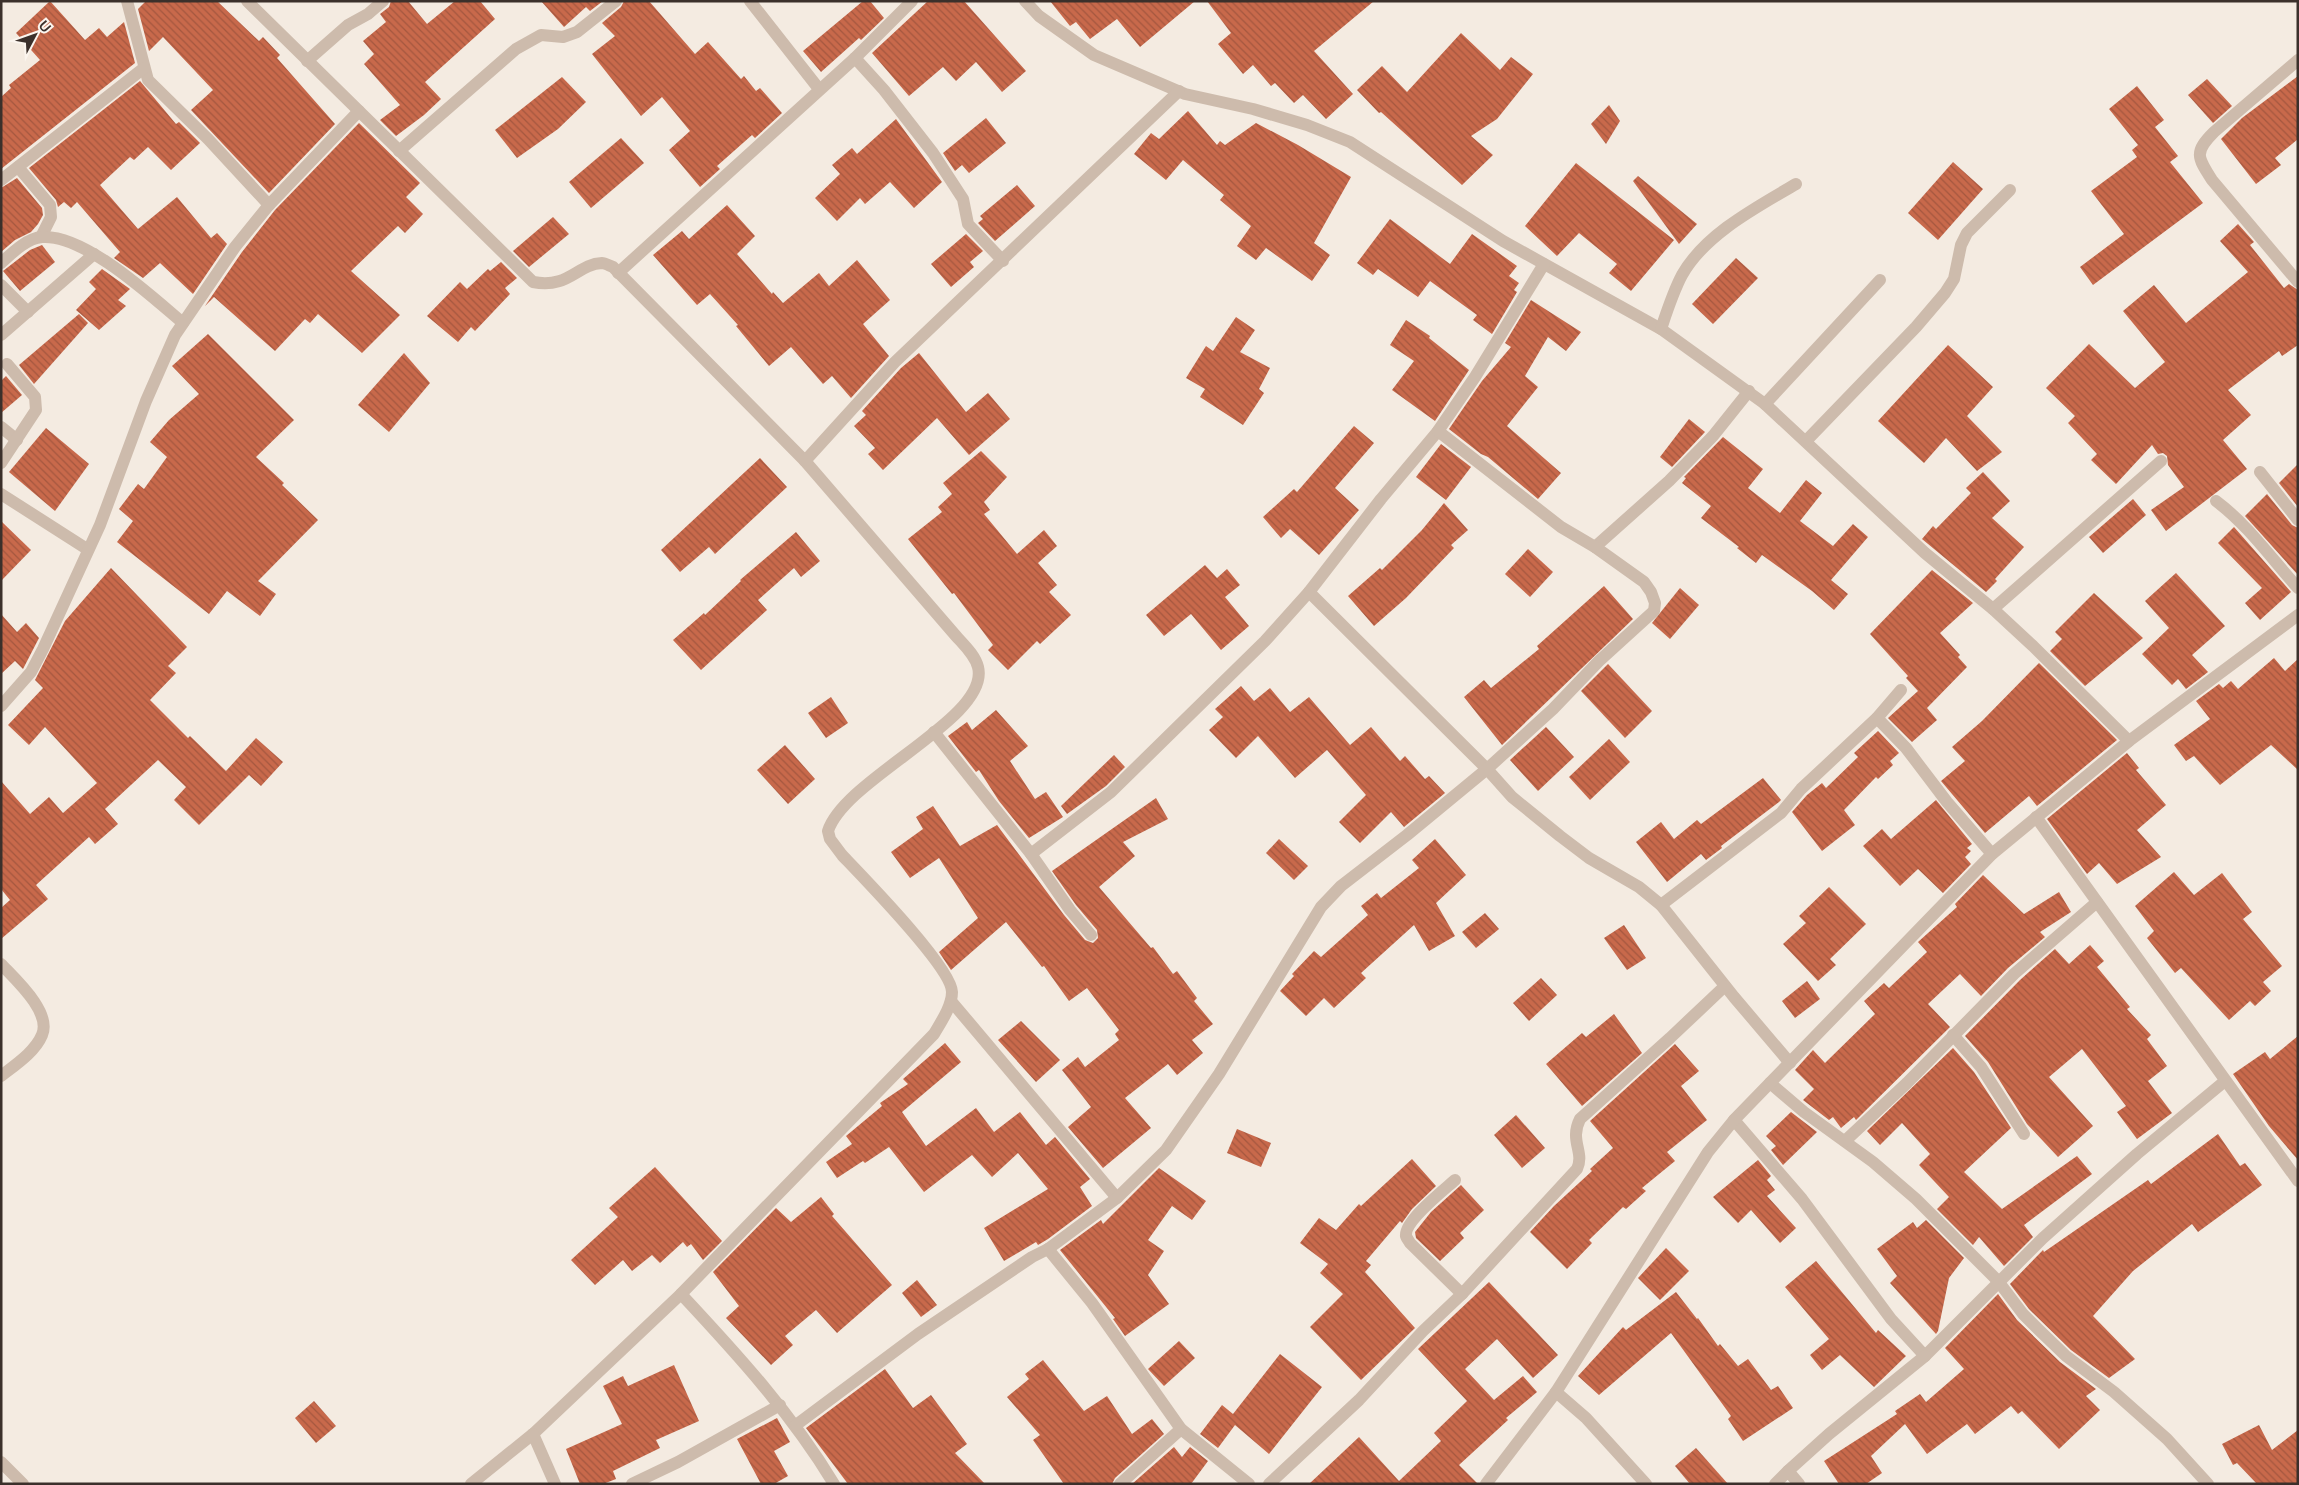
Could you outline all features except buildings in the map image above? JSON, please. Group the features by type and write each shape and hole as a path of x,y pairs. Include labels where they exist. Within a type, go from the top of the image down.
{"street":[{"path":"127,1 144,68 154,87 208,139 269,205"},
{"path":"247,1 532,282 546,285 563,281 602,263 613,267 804,461 975,659 979,674 968,703 934,732 865,785 840,810 828,831 830,839 842,855 881,896 950,982 952,991 950,1001 934,1034 681,1294 533,1434 471,1484"},
{"path":"307,60 348,25 368,14 382,1"},
{"path":"399,151 516,49 541,35 563,37 577,32 616,1"},
{"path":"750,1 819,89"},
{"path":"618,273 855,58 912,1"},
{"path":"1025,1 1039,16 1094,55 1179,91 1307,125 1350,142 1503,241 1661,329 1765,404 1925,553 1993,609 2129,741"},
{"path":"855,58 884,90 933,153 963,199 968,224 1003,261"},
{"path":"2298,60 2214,132 2202,144 2199,152 2201,162 2212,180 2298,282"},
{"path":"1,180 144,68"},
{"path":"804,461 895,362 1179,91"},
{"path":"1,706 5,690 31,672 100,524 146,401 175,335 235,247 269,205 359,111"},
{"path":"18,167 50,205 51,217 41,237"},
{"path":"1661,329 1683,274 1705,247 1742,215 1796,184"},
{"path":"1806,441 1916,327 1945,293 1954,279 1961,246 1968,233 2010,190"},
{"path":"1,264 23,245 41,237 77,245 94,254 149,294 184,323"},
{"path":"1,335 94,254"},
{"path":"1031,854 1111,792 1265,641 1309,592 1375,506 1438,431 1475,377 1544,264"},
{"path":"1765,404 1880,280"},
{"path":"1,285 28,312"},
{"path":"1,463 36,410 34,396 6,364"},
{"path":"1595,547 1645,504 1694,456 1713,436 1749,391"},
{"path":"1,428 17,440"},
{"path":"796,1425 918,1334 1032,1257 1048,1250 1117,1198 1166,1150 1186,1122 1219,1074 1321,907 1341,886 1487,769 1553,709 1599,662 1654,611 1653,598 1644,582 1595,547 1561,527 1438,431"},
{"path":"1993,609 2161,461"},
{"path":"2260,472 2298,520"},
{"path":"1,494 87,549"},
{"path":"2216,501 2255,537 2298,588"},
{"path":"1309,592 1487,769 1512,797 1589,858 1650,895 1661,905 1725,986 1790,1063"},
{"path":"1486,1484 1556,1392 1708,1152 1734,1120 1992,854 2129,741 2298,616"},
{"path":"1661,905 1781,813 1801,789 1877,718 1901,690"},
{"path":"1877,718 1906,748 1947,802 1992,854"},
{"path":"934,732 1031,854 1091,935"},
{"path":"2036,816 2225,1082 2298,1181"},
{"path":"1845,1141 1907,1083 2014,974 2097,902"},
{"path":"1,964 33,999 44,1021 43,1034 33,1049 1,1076"},
{"path":"1269,1484 1359,1400 1423,1331 1462,1294 1577,1169 1580,1158 1574,1132 1580,1119 1725,986"},
{"path":"950,1001 1117,1198"},
{"path":"1953,1035 1981,1067 2024,1134"},
{"path":"1775,1484 1809,1451 1925,1356 1998,1281 2137,1154 2225,1082"},
{"path":"1770,1083 1804,1112 1873,1162 1916,1199 1998,1281 2023,1314 2066,1356 2114,1392 2167,1439 2208,1484"},
{"path":"1734,1120 1802,1199 1891,1319 1925,1356"},
{"path":"1455,1180 1420,1212 1406,1236 1410,1243 1462,1294"},
{"path":"1048,1250 1092,1303 1181,1429 1249,1484"},
{"path":"681,1294 746,1364 780,1405 796,1425 834,1484"},
{"path":"1556,1392 1586,1418 1646,1484"},
{"path":"632,1484 678,1462 780,1405"},
{"path":"1120,1484 1181,1429"},
{"path":"533,1434 554,1484"},
{"path":"1,1462 23,1484"},
{"path":"1788,1471 1799,1484"}]}
